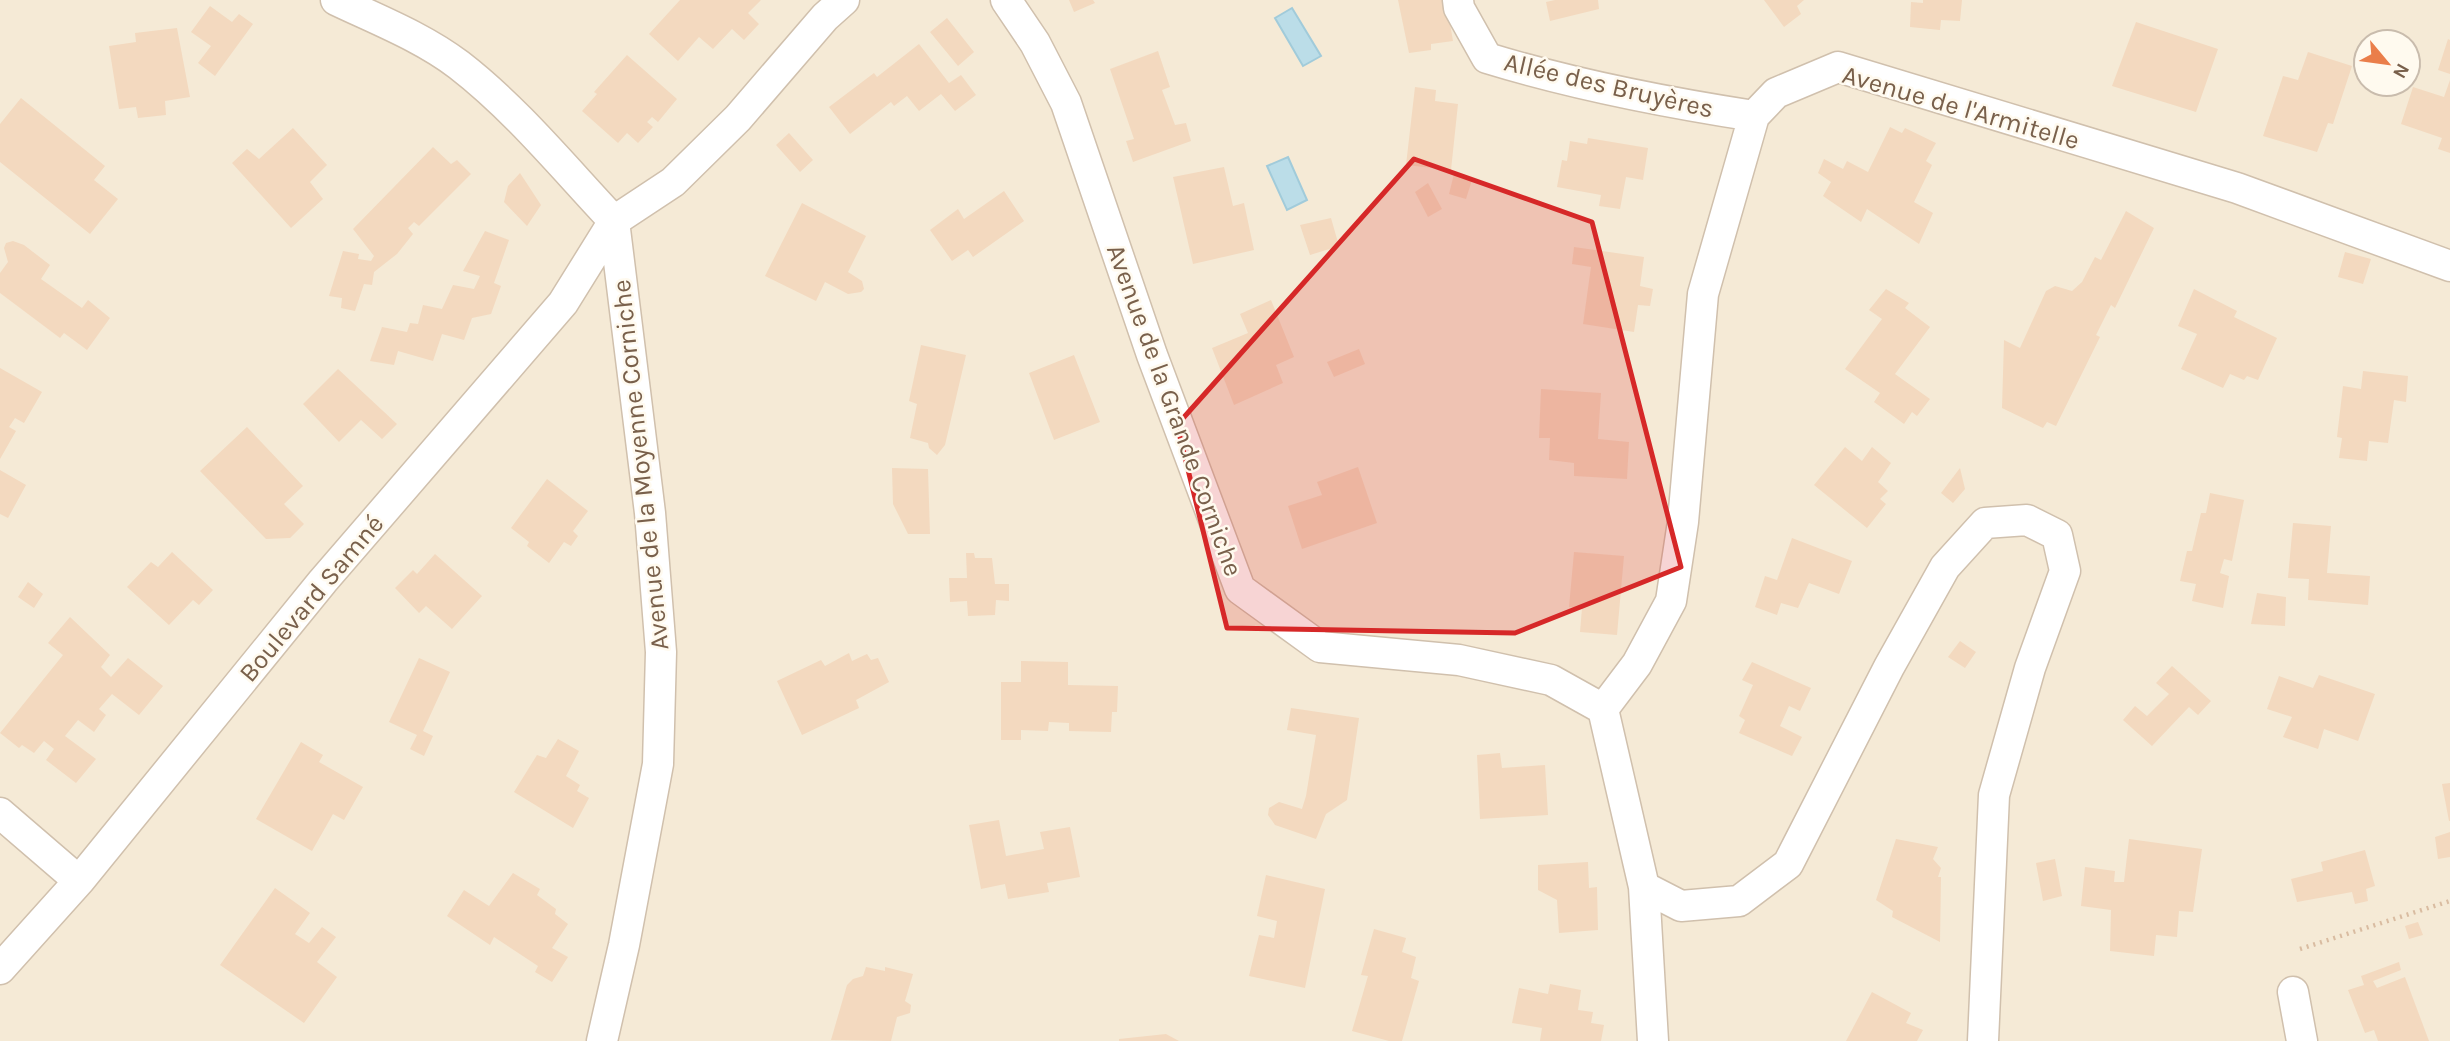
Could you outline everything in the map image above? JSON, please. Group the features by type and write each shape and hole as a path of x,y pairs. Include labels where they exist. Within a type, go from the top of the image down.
{"street":[{"path":"336,0 421,40 458,64 493,94 614,220 673,182 738,118 825,17 844,0"},
{"name":"Avenue de la Grande Corniche","path":"1006,0 1035,44 1066,103 1152,355 1240,589 1320,647 1459,660 1551,680 1603,709"},
{"name":"Allée des Bruyères","path":"1458,0 1459,8 1487,58 1609,91 1754,116"},
{"name":"Avenue de l'Armitelle","path":"1603,709 1637,664 1671,601 1684,522 1703,294 1754,116 1776,93 1838,66 2237,188 2450,265"},
{"name":"Boulevard Samné","path":"0,969 79,881 323,581 563,303 614,220"},
{"name":"Avenue de la Moyenne Corniche","path":"601,1041 624,946 658,764 661,652 650,513 614,220"},
{"path":"1644,887 1681,906 1739,901 1788,864 1945,567 1985,523 2027,520 2057,536 2065,571 2030,668 1994,795 1983,1041"},
{"path":"1603,709 1644,887 1653,1041"},
{"path":"0,813 79,881"},
{"path":"2293,992 2302,1041"}],"path":[{"path":"2300,949 2450,901"}],"highlighted area":[{"path":"1414,159 1592,222 1681,567 1515,633 1227,628 1177,425"}],"shaded area":[{"path":"0,0 2450,0 2450,1041 0,1041"}],"water":[{"path":"1292,8 1321,56 1303,66 1275,18"},
{"path":"1288,157 1307,200 1287,210 1267,166"}],"building":[{"path":"680,0 761,0 748,13 759,24 744,40 732,29 713,49 699,37 678,61 649,34"},
{"path":"1069,0 1093,0 1095,3 1074,12"},
{"path":"1398,0 1446,0 1453,41 1431,44 1431,50 1409,53"},
{"path":"1598,0 1599,9 1550,21 1546,2"},
{"path":"1764,0 1804,0 1797,6 1801,14 1784,27"},
{"path":"1923,0 1962,0 1960,21 1941,20 1940,30 1910,27 1911,2 1923,3"},
{"path":"210,6 232,22 239,14 253,24 215,76 198,63 211,46 191,32"},
{"path":"947,18 974,52 958,66 930,32"},
{"path":"2136,22 2218,49 2196,112 2112,86"},
{"path":"177,28 190,97 165,101 166,115 138,118 136,107 119,109 109,46 136,42 135,33"},
{"path":"2448,39 2450,40 2450,74 2438,70"},
{"path":"919,44 949,83 961,75 976,95 955,111 941,94 919,111 907,96 894,106 891,102 850,134 829,107 874,73 877,77"},
{"path":"1158,51 1170,87 1162,90 1175,125 1186,123 1191,141 1133,162 1126,141 1134,139 1110,69"},
{"path":"2308,52 2352,66 2333,124 2328,123 2317,152 2263,136 2283,76 2298,80"},
{"path":"627,55 677,99 658,122 652,117 647,122 653,127 638,143 627,133 618,143 582,111 597,94 594,92"},
{"path":"2450,80 2450,153 2438,149 2442,138 2401,124 2409,98 2422,98 2422,90 2444,97"},
{"path":"1415,87 1436,90 1435,101 1458,104 1451,170 1406,165"},
{"path":"21,98 105,166 94,180 118,199 90,234 0,162 0,124"},
{"path":"1890,127 1902,133 1905,128 1936,143 1926,161 1932,165 1914,202 1933,213 1919,244 1867,209 1861,222 1823,196 1831,182 1818,173 1824,159 1843,169 1847,161 1868,172"},
{"path":"293,128 327,165 310,182 323,199 291,228 232,163 247,149 259,159"},
{"path":"789,133 813,160 800,172 776,145"},
{"path":"1588,138 1648,148 1643,180 1626,177 1620,209 1599,206 1601,195 1557,187 1562,160 1567,161 1570,141 1587,144"},
{"path":"433,147 451,164 457,160 471,174 419,226 414,222 408,228 413,234 397,254 374,272 372,285 364,284 355,311 341,308 342,298 329,296 343,251 359,254 358,259 371,261 374,256 353,229"},
{"path":"1224,167 1233,206 1244,203 1254,250 1193,264 1173,177"},
{"path":"520,173 541,205 527,226 504,202 508,186"},
{"path":"1454,174 1472,180 1466,199 1449,194"},
{"path":"1428,183 1442,209 1428,217 1415,192"},
{"path":"1004,191 1024,221 973,257 968,250 952,261 930,230 958,209 964,219"},
{"path":"802,203 866,236 848,272 862,281 864,289 861,292 848,294 825,282 816,301 765,276"},
{"path":"2126,211 2154,228 2115,308 2111,305 2096,335 2100,337 2056,426 2047,422 2043,428 2002,408 2004,340 2020,348 2046,291 2055,286 2072,291 2082,282 2095,257 2101,260"},
{"path":"1331,218 1339,246 1310,255 1300,225"},
{"path":"485,231 509,240 494,283 501,286 491,314 472,318 464,340 442,334 433,361 398,351 394,365 370,361 382,327 407,332 410,323 418,324 423,305 442,309 453,285 474,289 480,276 463,271"},
{"path":"13,241 24,245 50,265 41,279 82,308 88,300 110,318 87,350 64,333 60,338 0,293 0,273 8,262 4,248 6,243"},
{"path":"1574,247 1644,257 1640,286 1653,289 1650,306 1638,305 1634,332 1583,324 1591,267 1572,264"},
{"path":"2345,252 2371,259 2363,284 2338,277"},
{"path":"1886,289 1909,303 1905,308 1930,327 1895,374 1930,399 1917,416 1912,412 1904,424 1874,402 1880,393 1845,369 1882,319 1869,310"},
{"path":"2194,289 2237,311 2234,317 2277,338 2258,380 2247,376 2244,380 2230,374 2223,388 2181,369 2197,334 2178,326"},
{"path":"1271,300 1294,357 1276,365 1283,383 1234,405 1212,348 1248,333 1240,314"},
{"path":"921,345 966,355 945,445 937,455 929,448 928,443 910,438 917,404 909,401"},
{"path":"1359,349 1365,364 1334,377 1327,362"},
{"path":"1074,355 1100,422 1054,440 1029,373"},
{"path":"0,368 42,392 24,423 15,418 9,427 16,431 0,459"},
{"path":"338,369 397,424 382,439 361,420 339,442 303,404"},
{"path":"2363,371 2408,376 2406,402 2394,400 2388,443 2369,441 2367,461 2339,458 2342,438 2337,437 2343,386 2361,389"},
{"path":"1541,389 1601,393 1598,439 1629,442 1627,479 1574,476 1574,463 1549,460 1550,438 1539,438"},
{"path":"247,427 303,486 284,504 304,524 290,538 266,539 200,471"},
{"path":"1845,447 1862,461 1872,447 1891,463 1878,482 1888,491 1880,499 1886,504 1867,528 1814,485"},
{"path":"1358,467 1377,523 1302,549 1288,506 1322,495 1317,482"},
{"path":"892,468 928,469 930,534 908,534 893,504"},
{"path":"1960,468 1965,489 1953,503 1941,493"},
{"path":"0,470 26,485 8,518 0,514"},
{"path":"547,479 588,511 573,531 578,536 571,546 564,542 549,563 527,546 529,542 511,528"},
{"path":"2210,493 2244,500 2232,561 2224,559 2220,573 2229,576 2223,608 2192,601 2196,584 2180,581 2187,551 2192,551 2201,513 2206,513"},
{"path":"2293,523 2331,526 2327,573 2370,576 2368,605 2308,600 2309,579 2288,578"},
{"path":"1792,538 1852,561 1839,594 1809,583 1798,608 1781,603 1777,615 1755,607 1765,576 1777,580"},
{"path":"172,552 213,590 199,605 193,600 169,625 127,587 151,562 158,567"},
{"path":"1574,552 1624,556 1617,635 1580,632 1582,608 1569,607"},
{"path":"966,553 974,553 975,558 992,558 995,584 1009,584 1009,601 996,600 995,615 968,616 967,601 950,602 949,578 967,578"},
{"path":"435,554 482,596 452,629 426,606 419,613 395,588 413,570 417,574"},
{"path":"28,582 43,594 34,608 18,597"},
{"path":"2257,593 2286,597 2285,626 2251,624"},
{"path":"70,617 110,655 101,667 111,677 128,658 163,686 139,715 112,694 99,709 106,715 94,732 78,720 65,736 96,759 76,783 46,760 54,749 44,741 34,753 22,745 19,748 0,733 63,655 48,643"},
{"path":"1960,641 1976,652 1965,668 1948,657"},
{"path":"849,653 852,661 867,654 871,660 878,658 889,682 856,700 859,708 802,735 777,681 821,660 825,666"},
{"path":"419,658 450,672 423,731 433,736 424,756 410,749 417,735 389,722"},
{"path":"1021,661 1068,662 1068,685 1118,686 1117,712 1112,712 1111,732 1069,731 1069,723 1049,722 1048,731 1021,730 1021,740 1001,740 1001,682 1021,682"},
{"path":"1752,662 1811,688 1800,711 1789,706 1780,726 1802,737 1792,756 1739,733 1745,720 1739,716 1753,685 1742,680"},
{"path":"2172,666 2211,701 2198,715 2189,707 2152,746 2123,720 2135,706 2147,716 2169,694 2156,683"},
{"path":"2319,675 2375,694 2358,741 2324,729 2318,749 2283,737 2292,717 2267,709 2279,676 2313,688"},
{"path":"1291,708 1359,718 1347,800 1326,814 1316,839 1275,825 1268,815 1269,808 1279,802 1302,809 1306,796 1316,735 1287,730"},
{"path":"558,739 579,751 566,776 580,785 577,791 589,798 573,828 514,792 537,755 546,758"},
{"path":"301,742 323,755 319,762 363,787 344,820 333,814 312,851 256,819"},
{"path":"1500,753 1502,768 1545,765 1548,815 1480,819 1477,755"},
{"path":"2450,783 2450,821 2449,821 2442,784"},
{"path":"999,820 1006,856 1044,849 1040,832 1070,827 1080,877 1047,883 1049,892 1008,899 1005,884 981,889 969,825"},
{"path":"2450,832 2450,857 2438,859 2435,837"},
{"path":"1896,839 1938,847 1933,859 1941,868 1938,877 1941,877 1940,942 1892,917 1893,911 1876,900"},
{"path":"2129,839 2202,849 2193,912 2179,911 2177,937 2156,935 2154,956 2110,951 2111,910 2081,906 2085,867 2115,871 2114,882 2124,882"},
{"path":"2365,850 2375,886 2366,889 2368,901 2355,904 2352,892 2297,902 2291,879 2323,871 2321,862"},
{"path":"2055,859 2062,896 2043,901 2036,863"},
{"path":"1588,862 1589,888 1597,887 1598,930 1559,933 1557,900 1538,890 1538,865"},
{"path":"513,873 540,889 537,895 556,909 555,914 568,924 552,948 568,957 552,982 535,972 538,966 494,937 490,945 447,916 464,890 489,906"},
{"path":"1266,875 1325,889 1305,988 1249,976 1259,935 1274,938 1277,921 1257,916"},
{"path":"275,888 310,913 295,934 309,943 322,927 336,937 317,962 337,977 304,1023 220,965"},
{"path":"2418,922 2423,935 2409,939 2405,926"},
{"path":"1374,929 1406,938 1402,952 1416,957 1411,978 1419,981 1402,1041 1389,1041 1352,1031 1368,976 1361,975"},
{"path":"2399,962 2401,970 2373,981 2377,988 2405,977 2429,1041 2378,1041 2374,1030 2365,1033 2348,990 2364,985 2361,976"},
{"path":"866,967 885,971 885,967 913,974 905,1001 911,1005 910,1013 897,1017 891,1041 831,1040 847,985 853,979 863,976"},
{"path":"1550,984 1581,990 1578,1010 1593,1012 1591,1023 1604,1025 1601,1041 1540,1041 1542,1028 1512,1023 1519,988 1548,994"},
{"path":"1872,992 1911,1013 1906,1023 1923,1030 1917,1041 1846,1041"},
{"path":"1166,1034 1179,1041 1119,1041 1119,1039"}]}
